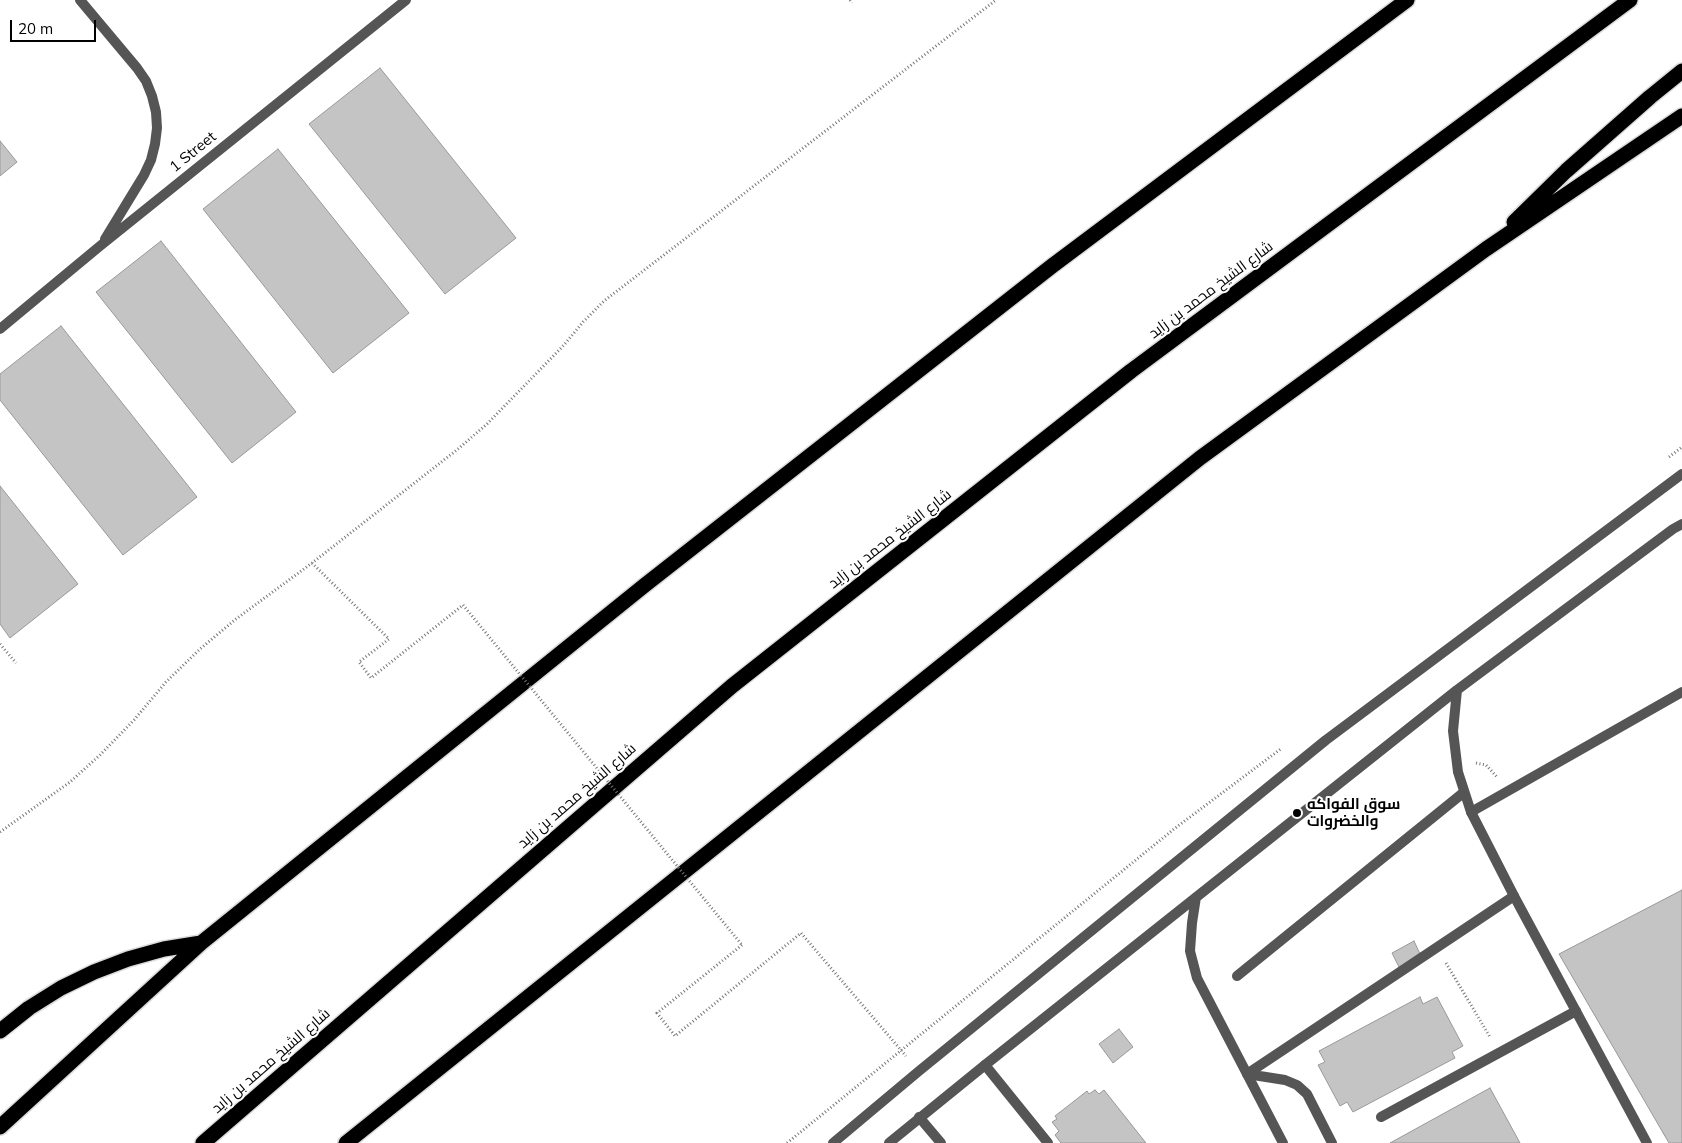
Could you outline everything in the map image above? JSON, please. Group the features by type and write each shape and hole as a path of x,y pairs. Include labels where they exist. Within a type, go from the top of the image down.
{"highway":[{"path":"0,1127 201,943 645,585 1052,266 1407,0"},
{"name":"شارع الشيخ محمد بن زايد","path":"203,1143 732,686 1131,371 1630,0"},
{"path":"1486,249 1566,171 1682,71"},
{"path":"346,1143 1200,458 1486,249 1682,116"},
{"path":"0,1031 29,1008 61,988 94,972 128,959 164,949 201,943"}],"street":[{"path":"80,0 137,68 152,96 156,112 157,128 151,160 100,246"},
{"name":"1 Street","path":"0,329 100,246 406,0"},
{"path":"833,1143 919,1070 1326,740 1682,474"},
{"path":"889,1143 1196,896 1457,690 1682,524"},
{"path":"1457,690 1453,731 1458,772 1463,793 1514,896 1647,1143"},
{"path":"1471,812 1682,692"},
{"path":"1237,976 1463,793"},
{"path":"1196,896 1190,951 1197,978 1283,1143"},
{"path":"1247,1074 1514,896"},
{"path":"1382,1117 1576,1011"},
{"path":"985,1065 1048,1143"},
{"path":"1247,1074 1285,1080 1297,1085 1307,1094 1332,1143"},
{"path":"919,1117 941,1143"}],"path":[{"path":"0,832 70,782 100,755 134,720 166,682 200,649 236,619 312,564 458,449 486,424 564,345 604,301 996,0"},
{"path":"312,564 389,639 359,662 371,678 463,605 742,945 657,1013 675,1036 801,933 919,1070"},
{"path":"0,644 16,663"},
{"path":"1456,758 1486,765 1509,790"},
{"path":"1437,948 1499,1053"}],"building":[{"path":"380,68 516,238 445,294 309,124"},
{"path":"0,141 17,162 0,176"},
{"path":"278,149 409,313 333,373 203,209"},
{"path":"161,241 296,412 232,463 96,292"},
{"path":"61,326 197,497 123,555 0,400 0,374"},
{"path":"0,486 78,584 10,638 0,624"},
{"path":"1682,890 1682,1143 1669,1143 1559,954"},
{"path":"1414,941 1421,956 1399,967 1392,953"},
{"path":"1420,997 1423,1004 1437,997 1463,1046 1452,1052 1455,1058 1353,1112 1347,1102 1340,1106 1318,1065 1325,1062 1319,1051"},
{"path":"1119,1029 1133,1047 1113,1063 1099,1044"},
{"path":"1490,1088 1520,1143 1390,1143"},
{"path":"1095,1090 1099,1094 1104,1090 1146,1143 1061,1143 1055,1135 1059,1131 1052,1122 1057,1119 1055,1116 1087,1091 1089,1094"}],"place":[{"name":"سوق الفواكه والخضروات","path":"1297,813"}]}
